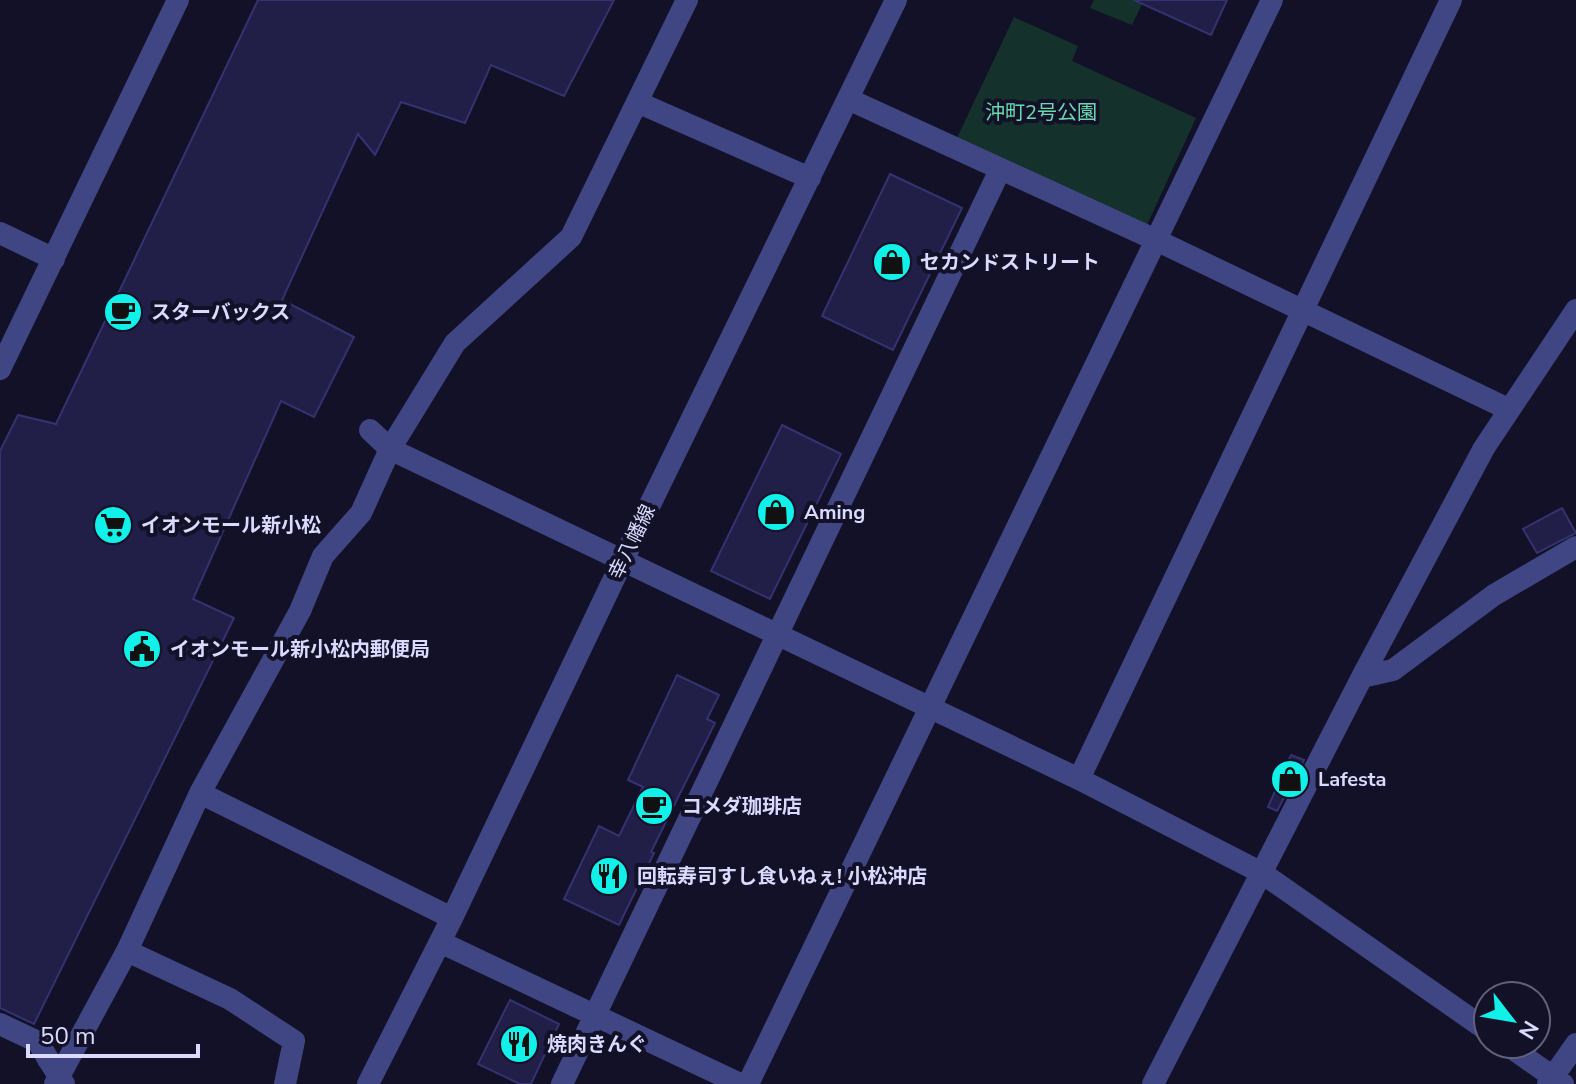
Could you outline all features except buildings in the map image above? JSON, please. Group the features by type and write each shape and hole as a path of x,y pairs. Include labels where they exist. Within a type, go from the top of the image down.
{"street":[{"path":"2,361 178,0"},
{"path":"55,1084 127,951 200,793 300,611 323,556 361,513 390,449 455,343 571,237 687,0"},
{"name":"幸八幡線","path":"368,1084 452,918 896,0"},
{"path":"748,1084 1272,0"},
{"path":"1079,779 1451,0"},
{"path":"848,99 1156,240 1508,409"},
{"path":"637,102 810,178"},
{"path":"562,1084 1000,170"},
{"path":"0,233 54,259"},
{"path":"1153,1084 1362,677 1508,409 1576,310"},
{"path":"370,430 390,449 1079,779 1262,873 1472,1020"},
{"path":"1362,677 1393,670 1494,595 1576,547"},
{"path":"200,793 452,918"},
{"path":"440,942 740,1084"},
{"path":"127,951 230,999 294,1041 285,1084"},
{"path":"0,1024 38,1042 64,1084"},
{"path":"1527,1060 1555,1082 1576,1044"}],"green space":[{"path":"1094,0 1144,0 1132,25 1090,8"},
{"name":"沖町2号公園","path":"1014,17 1078,46 1072,61 1196,118 1147,225 957,138"}],"place":[{"name":"セカンドストリート","path":"892,262"},
{"name":"スターバックス","path":"123,312"},
{"name":"Aming","path":"776,512"},
{"name":"イオンモール新小松","path":"113,525"},
{"name":"イオンモール新小松内郵便局","path":"142,649"},
{"name":"Lafesta","path":"1290,779"},
{"name":"コメダ珈琲店","path":"654,806"},
{"name":"回転寿司すし食いねぇ! 小松沖店","path":"609,876"},
{"name":"焼肉きんぐ","path":"519,1044"}]}
